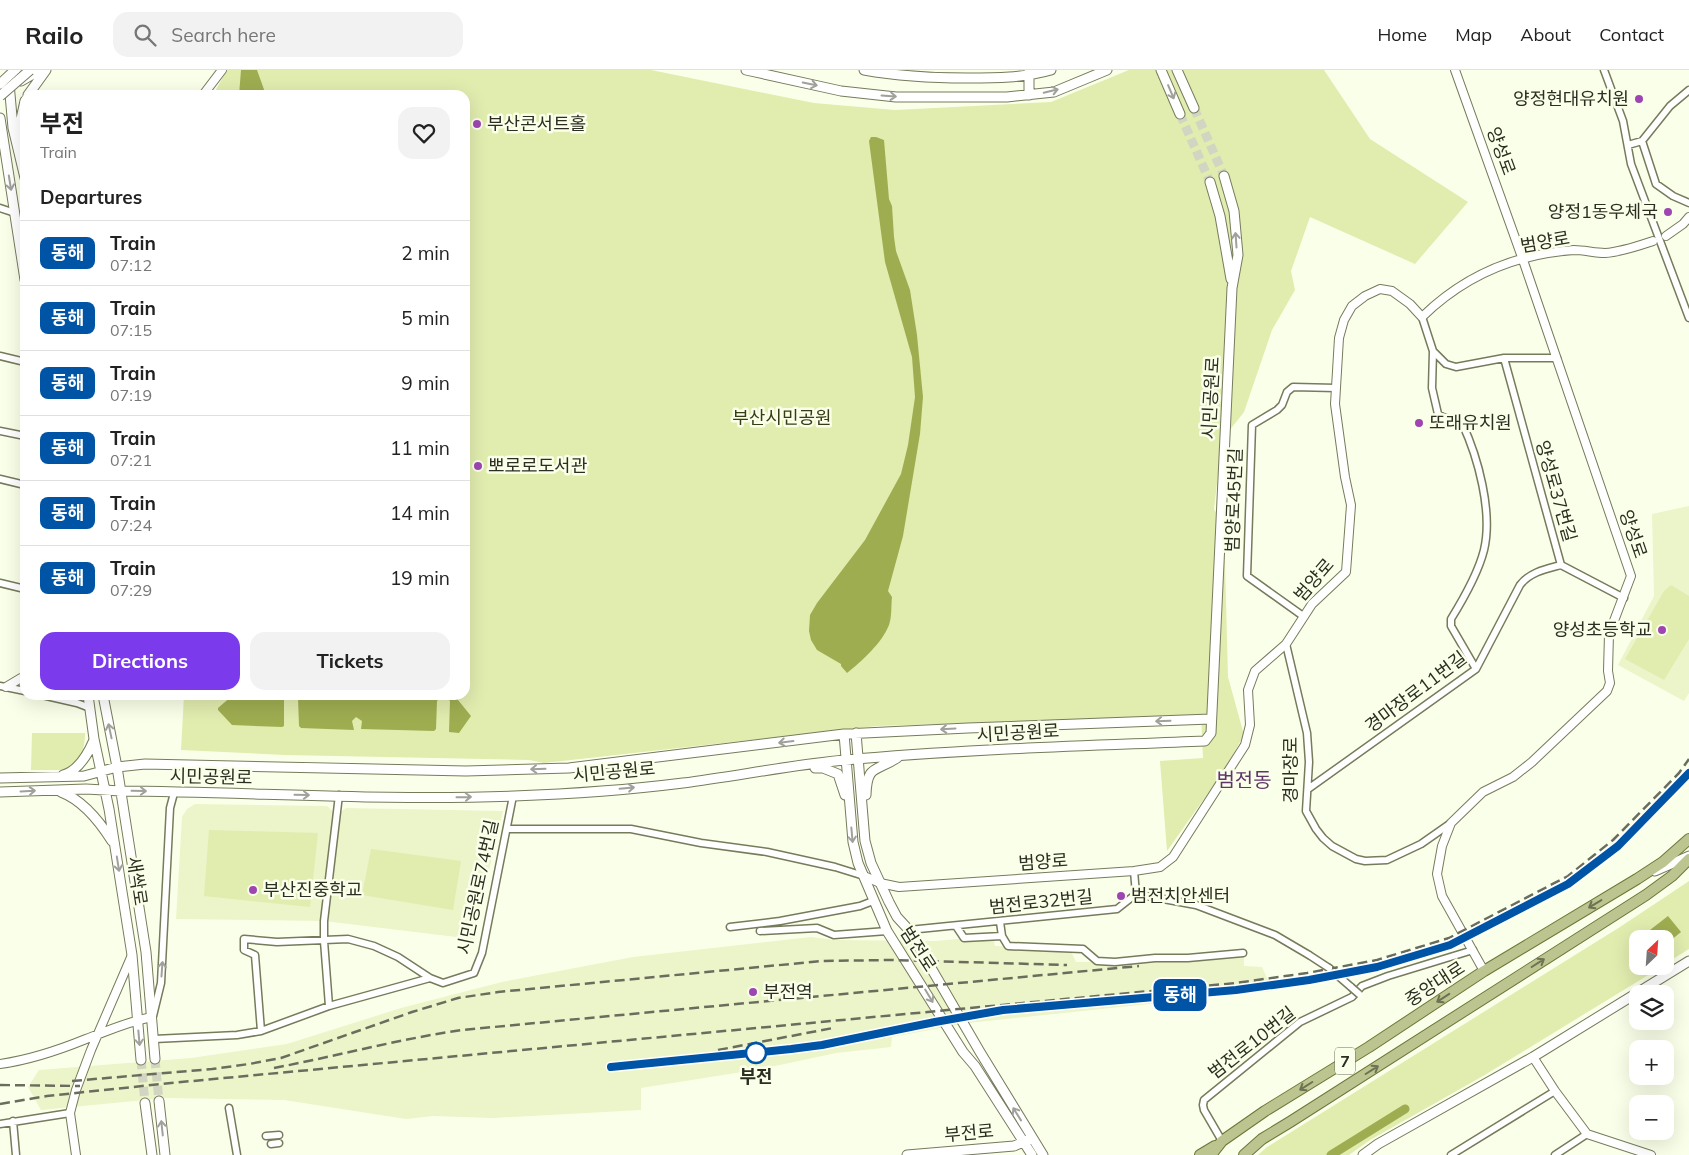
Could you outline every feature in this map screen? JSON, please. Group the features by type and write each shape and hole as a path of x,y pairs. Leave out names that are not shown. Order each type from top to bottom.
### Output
{"main road":[{"path":"0,102 3,87 10,70"},
{"path":"3,87 16,70"},
{"path":"0,96 30,70"},
{"path":"3,87 40,70"},
{"path":"32,90 46,70"},
{"path":"746,70 841,91 896,96 940,97 1007,97 1054,92 1108,70"},
{"path":"864,70 895,76 940,78 1008,78 1051,70"},
{"path":"1161,70 1180,114"},
{"path":"1177,70 1194,108"},
{"path":"1029,73 1029,95"},
{"path":"3,87 20,150"},
{"path":"0,118 20,246"},
{"name":"시민공원로","path":"0,792 86,789 174,793 419,798 513,796 588,792 682,783 802,765 858,759 1205,741 1211,733 1232,288 1238,256 1234,211 1224,176"},
{"name":"시민공원로","path":"1210,182 1220,216 1232,288"},
{"name":"새싹로","path":"89,700 100,772 106,791 132,955 141,1060"},
{"name":"새싹로","path":"103,700 117,767 146,952 155,1059"},
{"name":"시민공원로","path":"0,778 84,776 117,767 145,764 466,771 569,768 856,733 1211,719"},
{"name":"범전로","path":"856,733 865,841 871,863 897,917 909,930 980,1052 1028,1140 1032,1155"},
{"name":"범전로","path":"844,734 852,842 858,863 887,931 963,1052 1028,1140 1043,1155"},
{"path":"53,778 71,773 86,755 94,739"},
{"path":"862,807 866,797 867,781 871,772 880,765 891,762 900,756"},
{"path":"802,765 823,768 838,774 844,792 850,802"},
{"path":"56,790 69,795 89,812 105,830 114,845"},
{"path":"1636,879 1663,862 1689,838"},
{"name":"중앙대로","path":"1211,1155 1222,1141 1265,1111 1369,1047 1484,971 1636,879 1689,858"},
{"name":"중앙대로","path":"1244,1155 1269,1135 1646,895 1672,876 1689,858"},
{"path":"1363,1155 1378,1144 1533,1057 1689,961"},
{"path":"159,1101 165,1155"},
{"path":"145,1103 152,1155"},
{"name":"부전로","path":"907,1155 967,1152 1014,1146 1028,1140"},
{"path":"1200,1155 1222,1141"}],"street":[{"path":"207,90 222,70"},
{"name":"양성로","path":"1455,70 1523,260 1631,576 1609,634 1608,671 1610,683 1607,691 1532,762 1513,777 1483,792 1451,823 1442,846 1437,874 1442,896 1484,971"},
{"path":"1604,70 1623,121 1631,164 1689,318"},
{"path":"1628,145 1642,141 1670,106 1689,90"},
{"path":"1642,141 1656,184 1673,196 1689,203"},
{"path":"0,208 15,212"},
{"path":"1666,236 1683,224 1689,217"},
{"name":"범양로","path":"864,876 880,883 898,887 1134,871 1160,867 1173,857 1245,745 1250,725 1248,690 1255,670 1286,644 1312,604 1346,572 1351,505 1344,477 1335,404 1339,338 1344,320 1352,306 1365,296 1380,289 1392,292 1410,304 1422,317 1475,276 1497,267 1550,252 1605,252 1632,248 1653,241"},
{"path":"1422,317 1433,351 1432,388 1438,414 1462,423 1471,441 1483,490 1487,523 1484,549 1476,572 1451,619 1451,626 1476,669"},
{"path":"1433,351 1446,364 1456,367 1504,358 1557,358"},
{"path":"0,356 20,361"},
{"name":"양성로37번길","path":"1504,358 1561,565 1624,598"},
{"name":"범양로45번길","path":"1303,616 1247,576 1252,425 1277,410 1282,405 1287,392 1293,387 1336,388"},
{"path":"0,431 20,435"},
{"path":"0,479 20,483"},
{"name":"경마장로11번길","path":"1308,789 1476,669 1525,578 1536,572 1561,565"},
{"path":"0,583 20,587"},
{"name":"경마장로","path":"1286,644 1307,733 1309,762 1306,811 1316,829 1332,846 1365,862 1387,860 1400,855 1421,844 1451,823"},
{"path":"3,686 20,678"},
{"path":"3,686 20,690"},
{"path":"64,700 90,708"},
{"name":"새싹로","path":"152,1017 161,983 170,808 174,793"},
{"path":"329,1006 324,921 339,796"},
{"name":"시민공원로74번길","path":"261,1030 255,955 244,950 244,938 278,942 348,939 374,946 398,957 430,978 443,983 474,973 482,953 513,796"},
{"path":"507,828 632,830 700,843 766,852 835,867 864,876"},
{"path":"1134,871 1136,894 1196,905 1274,934 1329,968 1359,994"},
{"name":"범전로32번길","path":"909,930 1117,910 1136,894"},
{"path":"730,927 780,921 860,906 873,901"},
{"path":"1000,922 1002,936 1008,946 1083,949 1098,961 1115,962 1155,958 1188,958 1243,953"},
{"path":"956,926 964,938 1002,936"},
{"path":"760,931 817,928 834,935 887,931"},
{"name":"범전로10번길","path":"1222,1141 1204,1110 1204,1100 1300,1022 1352,997 1362,986 1473,950"},
{"path":"76,1155 70,1113 76,1090 97,1035 132,955"},
{"path":"154,1039 237,1035 261,1030 329,1006 430,978"},
{"path":"0,1064 19,1062 97,1035 127,1022 152,1017"},
{"path":"1533,1057 1555,1091 1587,1134 1651,1155"},
{"path":"1455,1154 1555,1091"},
{"path":"229,1108 237,1152"},
{"path":"0,1124 70,1113"},
{"path":"13,1121 16,1155"},
{"path":"1555,1155 1587,1134"},
{"path":"266,1136 278,1135"},
{"path":"271,1144 279,1143"}],"shaded area":[{"path":"241,70 257,70 264,90 239,90"},
{"path":"871,137 884,140 896,251 910,290 917,335 923,397 920,434 903,536 888,591 892,597 890,622 877,645 847,673 841,664 817,650 811,640 809,631 810,615 865,540 901,474 908,445 915,397 912,357 885,262 869,141"},
{"name":"양성초등학교","path":"1689,506 1689,693 1684,701 1618,665 1654,596 1652,514"},
{"path":"227,700 284,700 284,726 232,725 218,708"},
{"path":"298,700 438,700 436,729 434,731 361,729 362,721 356,717 352,721 354,730 301,728 299,726"},
{"path":"458,700 471,716 459,733 449,732 450,701"},
{"path":"195,804 327,806 337,815 346,808 503,811 473,939 324,921 176,919 182,817 187,809"},
{"path":"1668,916 1681,932 1674,938 1674,930 1650,930"},
{"path":"993,936 995,946 1070,949 1076,962 1143,962 1244,956 1244,966 1262,967 1273,991 968,1023 892,1037 891,1047 836,1053 761,1069 641,1088 641,1110 493,1118 433,1116 406,1119 284,1100 166,1098 41,1110 28,1087 39,1070 191,1058 287,1044 401,1008 502,982 633,957 811,937 835,940 935,941"}],"green space":[{"name":"부산시민공원","path":"227,70 651,70 814,103 895,110 1051,102 1129,70 1324,70 1370,139 1468,202 1415,264 1310,217 1291,271 1295,290 1272,330 1244,412 1222,440 1214,509 1224,526 1228,677 1244,735 1223,772 1167,851 1160,761 1203,758 1201,714 1194,716 877,726 544,763 529,760 285,755 181,750 184,700 470,700 470,90 216,90"},
{"path":"1671,585 1689,596 1689,639 1664,680 1625,659 1664,591"},
{"path":"32,733 85,733 83,749 79,759 68,770 31,770"},
{"path":"209,830 318,833 310,907 204,896"},
{"path":"371,849 461,861 453,910 362,895"},
{"path":"1689,881 1689,949 1674,958 1674,930 1629,930 1629,975 1648,975 1483,1076 1370,1140 1349,1155 1258,1155 1267,1147 1620,927"}],"waterway":[{"path":"1331,1155 1405,1109"}],"tunnel":[{"path":"1194,108 1224,176"},
{"path":"1180,114 1210,182"},
{"path":"155,1059 159,1101"},
{"path":"141,1060 145,1103"}],"railway":[{"path":"0,1104 47,1096 171,1083 1236,983 1307,973 1377,960 1449,938 1568,876 1613,840 1679,773 1689,759"},
{"path":"1592,866 1618,847 1689,773"},
{"path":"72,1081 212,1069 281,1058 412,1012 458,998 498,992 822,961 892,960 1067,965"},
{"path":"274,1068 462,1030 1139,966"},
{"path":"611,1067 822,1045 987,1013"},
{"path":"718,1050 833,1028"},
{"path":"0,1085 80,1086"}],"train":[{"name":"동해","path":"611,1067 822,1045 935,1022 1017,1008 1236,990 1309,980 1377,967 1450,945 1568,884 1618,846 1689,773"}],"place":[{"name":"양정현대유치원","path":"1639,99"},
{"name":"부산콘서트홀","path":"477,124"},
{"name":"양정1동우체국","path":"1668,212"},
{"name":"또래유치원","path":"1419,423"},
{"name":"뽀로로도서관","path":"478,466"},
{"name":"양성초등학교","path":"1662,630"},
{"name":"부산진중학교","path":"253,890"},
{"name":"범전치안센터","path":"1121,896"},
{"name":"부전역","path":"753,992"},
{"name":"부전","path":"756,1053"}],"district":[{"name":"범전동","path":"1244,780"}]}
